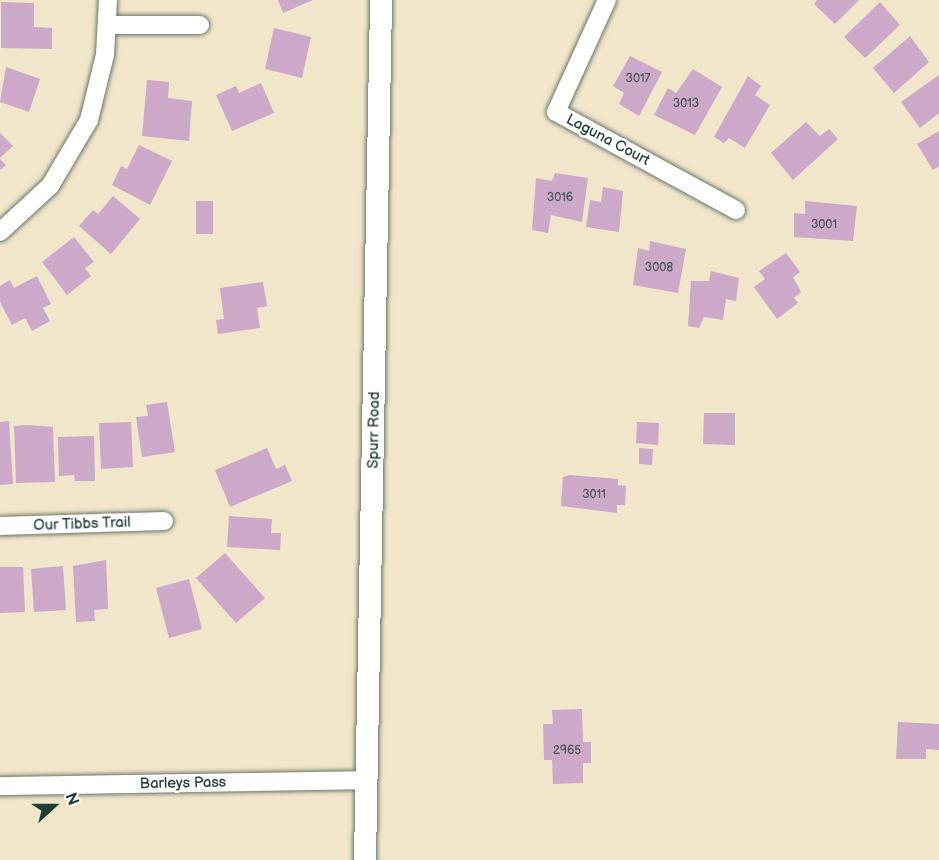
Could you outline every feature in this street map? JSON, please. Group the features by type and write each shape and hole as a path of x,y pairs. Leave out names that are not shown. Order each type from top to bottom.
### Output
{"street":[{"path":"0,232 50,186 89,120 108,25 108,0"},
{"name":"Spurr Road","path":"365,860 381,0"},
{"name":"Laguna Court","path":"607,0 556,112 736,210"},
{"path":"108,25 200,25"},
{"name":"Our Tibbs Trail","path":"0,526 164,521"},
{"name":"Barleys Pass","path":"0,786 366,780"}],"building":[{"path":"278,0 313,0 283,13"},
{"path":"817,0 859,0 835,24 814,4"},
{"path":"1,2 34,3 34,27 52,28 52,49 1,48"},
{"path":"880,2 900,25 865,58 844,37"},
{"path":"274,28 311,37 302,78 265,69"},
{"path":"910,36 929,62 894,93 873,68"},
{"path":"630,56 662,72 639,116 619,104 624,93 613,86"},
{"path":"6,67 40,79 29,112 0,102"},
{"path":"693,69 722,87 695,135 654,115 668,88 676,93"},
{"path":"939,75 939,113 920,128 901,102"},
{"path":"748,76 761,86 755,95 770,105 745,148 729,138 724,143 714,137"},
{"path":"147,80 169,82 168,98 192,101 189,141 142,136"},
{"path":"261,83 274,113 232,131 216,95 236,86 239,93"},
{"path":"806,122 820,136 829,129 838,139 793,180 771,153"},
{"path":"939,131 939,166 933,170 917,144"},
{"path":"0,133 13,146 0,158"},
{"path":"139,145 172,161 150,205 112,185 121,166 127,169"},
{"path":"0,159 6,165 0,170"},
{"path":"555,173 588,178 582,222 551,215 548,233 532,230 536,178 552,181"},
{"path":"603,187 623,191 619,232 586,227 590,200 601,202"},
{"path":"113,196 140,219 111,254 79,226 93,210 98,214"},
{"path":"196,201 213,201 213,234 196,234"},
{"path":"805,201 857,206 853,241 794,237 794,213 805,214"},
{"path":"74,237 94,262 85,268 91,276 67,295 42,262"},
{"path":"650,241 686,249 678,293 633,285 638,248 649,251"},
{"path":"786,253 800,272 793,277 801,292 794,298 798,303 777,319 754,287 765,279 759,271"},
{"path":"711,271 739,278 736,301 726,299 723,320 704,317 699,328 688,326 691,281 709,281"},
{"path":"37,276 51,304 43,308 50,321 32,331 25,318 12,325 0,302 0,286 10,280 14,288"},
{"path":"263,282 267,306 257,308 260,328 218,334 216,320 224,319 220,288"},
{"path":"167,402 175,452 142,457 136,417 148,416 146,405"},
{"path":"704,413 735,413 735,445 703,444"},
{"path":"9,421 13,484 0,485 0,422"},
{"path":"131,422 133,467 101,469 99,423"},
{"path":"637,422 659,423 658,445 636,443"},
{"path":"14,426 53,427 55,482 16,483"},
{"path":"94,436 95,481 75,481 74,475 59,476 58,437"},
{"path":"267,448 276,469 285,465 292,481 230,507 215,470"},
{"path":"639,448 653,449 652,465 639,464"},
{"path":"570,475 618,479 618,485 626,486 625,505 617,505 617,513 561,506 563,477"},
{"path":"229,516 272,519 271,533 281,533 280,550 227,547"},
{"path":"225,553 265,598 236,623 196,578"},
{"path":"106,560 108,609 94,610 95,621 76,622 73,566"},
{"path":"63,566 66,610 34,612 31,569"},
{"path":"0,567 23,567 25,612 0,613"},
{"path":"189,579 202,629 169,638 156,588"},
{"path":"582,709 583,742 591,742 591,763 583,763 583,783 553,784 552,760 544,760 543,724 553,724 552,710"},
{"path":"898,722 939,724 939,750 926,749 926,759 896,759"}]}
